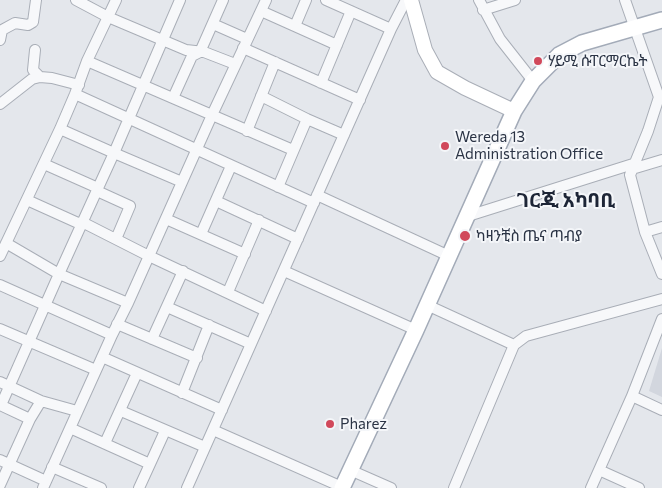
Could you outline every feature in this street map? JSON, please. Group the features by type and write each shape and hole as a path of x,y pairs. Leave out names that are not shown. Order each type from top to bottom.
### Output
{"main road":[{"path":"342,488 450,256 514,111 533,81 558,55 582,42 662,20"}],"street":[{"path":"1,33 15,23 28,24 33,22 36,0"},
{"path":"76,0 108,17 186,50 204,52 235,64"},
{"path":"0,256 60,129 88,60 116,0"},
{"path":"30,419 0,405 4,384 46,306 180,0"},
{"path":"173,98 192,56 200,52 223,0"},
{"path":"5,462 44,485 235,64 266,0"},
{"path":"295,26 306,0"},
{"path":"326,0 392,29"},
{"path":"187,488 406,0"},
{"path":"411,0 425,50 437,72 465,88 514,111"},
{"path":"479,0 500,39 533,81"},
{"path":"483,10 515,0"},
{"path":"625,0 661,96 630,175 645,232 662,274"},
{"path":"261,11 337,45"},
{"path":"321,83 351,11"},
{"path":"213,24 276,62 360,100"},
{"path":"34,50 33,70 40,77 77,90 128,119 278,187 316,199 450,256"},
{"path":"88,60 293,150"},
{"path":"247,131 276,62"},
{"path":"0,104 32,79 40,77"},
{"path":"261,96 344,135"},
{"path":"278,187 307,119"},
{"path":"60,129 182,182"},
{"path":"468,216 633,166 662,160"},
{"path":"44,164 130,206 116,239"},
{"path":"201,234 231,166"},
{"path":"27,200 78,223 82,222 266,311"},
{"path":"216,201 298,238"},
{"path":"166,219 245,254"},
{"path":"228,292 259,220"},
{"path":"645,232 662,227"},
{"path":"6,243 60,274 128,303"},
{"path":"152,340 183,271"},
{"path":"284,271 416,330"},
{"path":"0,285 112,335"},
{"path":"454,488 514,345 526,336 662,299"},
{"path":"427,305 514,345"},
{"path":"167,306 251,344"},
{"path":"591,488 632,396 662,319"},
{"path":"118,324 197,358"},
{"path":"182,393 209,325"},
{"path":"0,330 96,370"},
{"path":"102,357 222,410"},
{"path":"105,444 137,373"},
{"path":"4,384 41,400 77,411"},
{"path":"632,396 662,410"},
{"path":"0,485 5,462 41,400"},
{"path":"121,411 205,447"},
{"path":"70,428 150,464"},
{"path":"213,430 342,488"},
{"path":"140,488 165,431"},
{"path":"52,467 86,485 102,488"},
{"path":"350,470 391,488"},
{"path":"599,470 638,488"}],"shaded area":[{"path":"662,348 662,397 649,391"}],"place":[{"name":"ሃይሚ ሱፐርማርኬት","path":"538,61"},
{"name":"Wereda 13 Administration Office","path":"445,146"},
{"name":"ካዛንቺስ ጤና ጣብያ","path":"465,236"},
{"name":"Pharez","path":"330,424"}],"district":[{"name":"ገርጂ አካባቢ","path":"566,200"}]}
